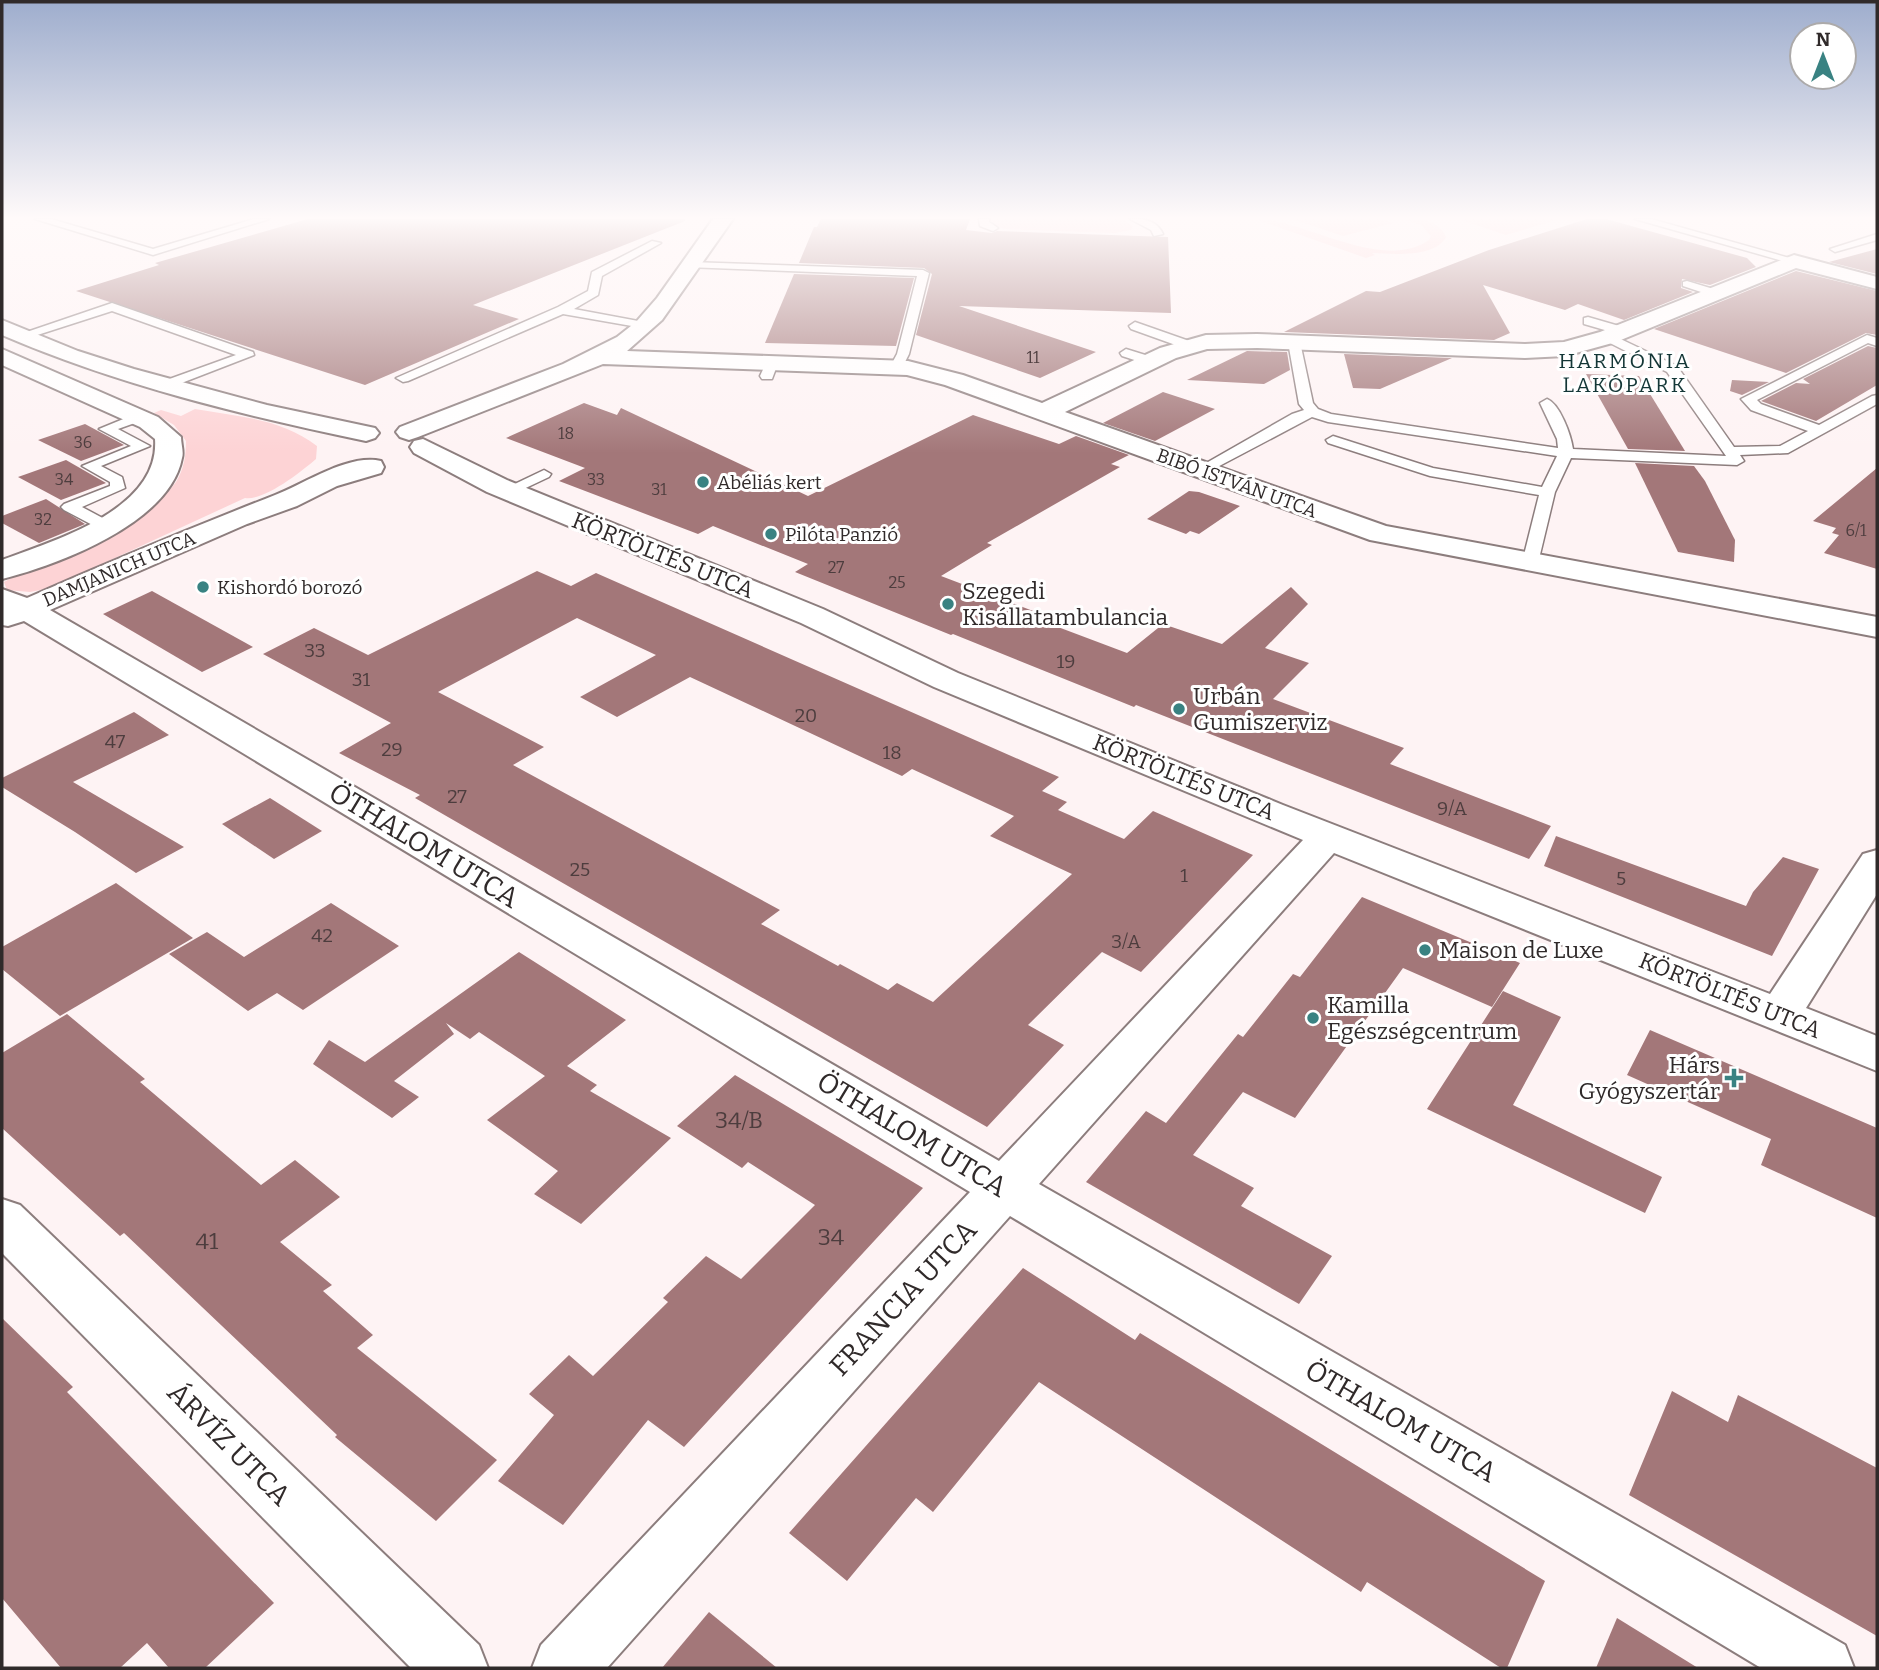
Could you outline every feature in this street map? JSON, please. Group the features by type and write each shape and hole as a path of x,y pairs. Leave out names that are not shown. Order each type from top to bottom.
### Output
{"street":[{"name":"DAMJANICH UTCA","path":"10,609 287,500 327,481 402,457 516,393 600,357 627,341 645,326 666,297"},
{"path":"1044,412 1188,345 1345,338 1525,351 1565,349 1615,334 1706,297"},
{"path":"11,331 70,356 264,412 366,433 389,430 402,457 345,465 336,460 334,452 315,434 264,412"},
{"path":"2,356 138,417 168,437 156,445 169,458 159,482 128,514 2,570"},
{"name":"BIBÓ ISTVÁN UTCA","path":"600,357 770,370 896,368 954,380 1380,534 1877,628"},
{"name":"DAMJANICH UTCA","path":"237,519 334,452 341,442 366,433"},
{"name":"KÖRTÖLTÉS UTCA","path":"402,457 429,470 502,489 812,616 946,680 1877,1054"},
{"name":"ÖTHALOM UTCA","path":"10,609 1822,1668"},
{"name":"FRANCIA UTCA","path":"564,1668 1329,835"},
{"path":"1780,1014 1877,863"},
{"name":"ÁRVÍZ UTCA","path":"2,1220 456,1668"}],"lane":[{"path":"403,378 587,297"},
{"path":"896,368 903,354 917,297"},
{"path":"11,331 112,307 248,355 166,385"},
{"path":"562,310 645,326"},
{"path":"1588,321 1615,334 1672,369 1733,456"},
{"path":"1135,326 1150,328 1188,345"},
{"path":"1821,429 1756,407 1748,399 1867,339 1877,342"},
{"path":"1294,342 1306,404 1312,412 1328,418 1566,453 1733,456 1783,450 1821,429 1829,428 1877,400"},
{"path":"1126,353 1150,361"},
{"path":"1530,563 1547,492 1566,453 1564,439 1547,403"},
{"path":"1201,470 1297,417 1312,412"},
{"path":"1333,440 1430,472 1547,492"},
{"path":"117,488 117,480 89,466 156,445"},
{"path":"502,489 544,474"},
{"path":"106,526 69,508 117,488 153,488"}],"shaded area":[{"path":"195,409 259,420 289,430 317,446 316,459 292,478 262,495 245,498 50,588 30,592 7,590 4,582 122,523 164,495 181,472 186,441 174,425 154,413 161,410 181,416"}],"building":[{"path":"94,297 493,297 473,305 519,319 365,385"},
{"path":"784,297 909,297 896,346 765,343"},
{"path":"926,297 1170,297 1171,313 959,306 1096,352 1040,378 916,335"},
{"path":"1354,297 1490,297 1510,333 1494,340 1284,332"},
{"path":"1522,297 1681,297 1624,320 1578,304 1565,310"},
{"path":"1733,297 1877,297 1877,335 1866,333 1786,373 1654,329"},
{"path":"1868,346 1877,348 1877,385 1816,421 1761,401 1796,383 1810,384 1803,379"},
{"path":"1247,351 1287,352 1290,370 1264,384 1187,380"},
{"path":"1344,354 1452,358 1380,389 1353,388"},
{"path":"1586,374 1639,376 1685,451 1628,449"},
{"path":"1732,380 1769,382 1742,395 1730,391"},
{"path":"1163,392 1215,409 1155,441 1103,423"},
{"path":"584,403 617,415 621,408 808,496 973,415 1059,444 1076,436 1129,455 1111,464 1120,467 987,543 992,545 941,576 1049,617 1042,621 1127,653 1163,624 1222,644 1291,587 1308,604 1265,648 1309,663 1273,699 1404,748 1390,764 1551,826 1529,859 1136,705 1134,707 795,572 808,564 713,526 698,534 559,481 585,468 506,438"},
{"path":"85,424 124,445 81,461 38,440"},
{"path":"66,460 106,483 61,500 18,477"},
{"path":"1635,463 1694,466 1705,481 1735,540 1734,562 1678,552"},
{"path":"1877,468 1877,569 1824,553 1839,535 1832,533 1836,528 1813,521"},
{"path":"1189,491 1240,506 1199,534 1190,531 1186,534 1147,519"},
{"path":"46,499 85,524 39,543 2,523 2,516"},
{"path":"537,571 571,586 596,573 1059,777 1042,791 1067,802 1058,810 1124,839 1153,811 1253,855 1141,972 1102,952 1028,1025 1064,1045 987,1127 415,798 420,795 339,753 391,723 263,654 314,628 368,655","holes":["577,618 656,655 580,697 617,717 690,677 902,776 912,769 1014,816 990,836 1072,874 933,1002 897,983 888,990 761,924 780,910 513,765 544,747 438,692"]},
{"path":"152,591 253,647 202,672 103,614"},
{"path":"134,712 169,735 73,782 184,847 136,873 2,787 2,778"},
{"path":"270,798 322,831 274,859 222,824"},
{"path":"1556,836 1746,906 1753,892 1783,857 1819,869 1772,956 1544,866"},
{"path":"116,883 193,938 60,1016 2,969 2,947"},
{"path":"1362,897 1520,963 1492,1007 1403,968 1295,1118 1243,1092 1193,1155 1254,1188 1241,1206 1332,1256 1299,1304 1086,1182 1146,1111 1166,1123 1238,1034 1243,1037 1293,974 1300,977"},
{"path":"331,903 399,946 303,1010 277,993 248,1011 169,954 207,932 244,957"},
{"path":"519,952 626,1020 567,1066 597,1085 590,1091 671,1138 581,1224 534,1194 558,1171 487,1120 545,1076 479,1032 470,1039 446,1023 454,1034 394,1081 419,1097 392,1118 313,1064 329,1040 365,1062"},
{"path":"1503,991 1561,1017 1513,1105 1662,1177 1645,1213 1427,1109"},
{"path":"67,1014 145,1079 140,1082 261,1185 295,1160 340,1197 280,1242 332,1285 323,1291 373,1335 357,1348 497,1460 436,1521 335,1437 337,1435 124,1233 120,1236 2,1128 2,1053"},
{"path":"1650,1030 1877,1128 1877,1218 1761,1165 1771,1139 1627,1075"},
{"path":"735,1075 923,1188 684,1447 648,1420 563,1525 498,1481 554,1415 529,1394 569,1355 593,1376 668,1302 663,1298 706,1256 741,1279 815,1205 748,1162 742,1168 677,1126"},
{"path":"1023,1268 1135,1340 1140,1333 1545,1581 1507,1668 1501,1668 1367,1582 1361,1592 1039,1382 933,1512 916,1498 847,1581 789,1533"},
{"path":"2,1318 73,1387 67,1392 274,1603 205,1668 169,1668 147,1643 120,1668 61,1668 2,1598"},
{"path":"1672,1391 1728,1422 1738,1395 1877,1468 1877,1636 1629,1495"},
{"path":"709,1612 777,1668 662,1668"},
{"path":"1617,1618 1698,1668 1596,1668"}],"place":[{"name":"Abéliás kert","path":"703,482"},
{"name":"Pilóta Panzió","path":"771,534"},
{"name":"Kishordó borozó","path":"203,587"},
{"name":"Szegedi Kisállatambulancia","path":"948,604"},
{"name":"Urbán Gumiszerviz","path":"1179,709"},
{"name":"Maison de Luxe","path":"1425,950"},
{"name":"Kamilla Egészségcentrum","path":"1313,1018"},
{"name":"Hárs Gyógyszertár","path":"1734,1078"}],"district":[{"name":"HARMÓNIA LAKÓPARK","path":"1625,373"}]}
